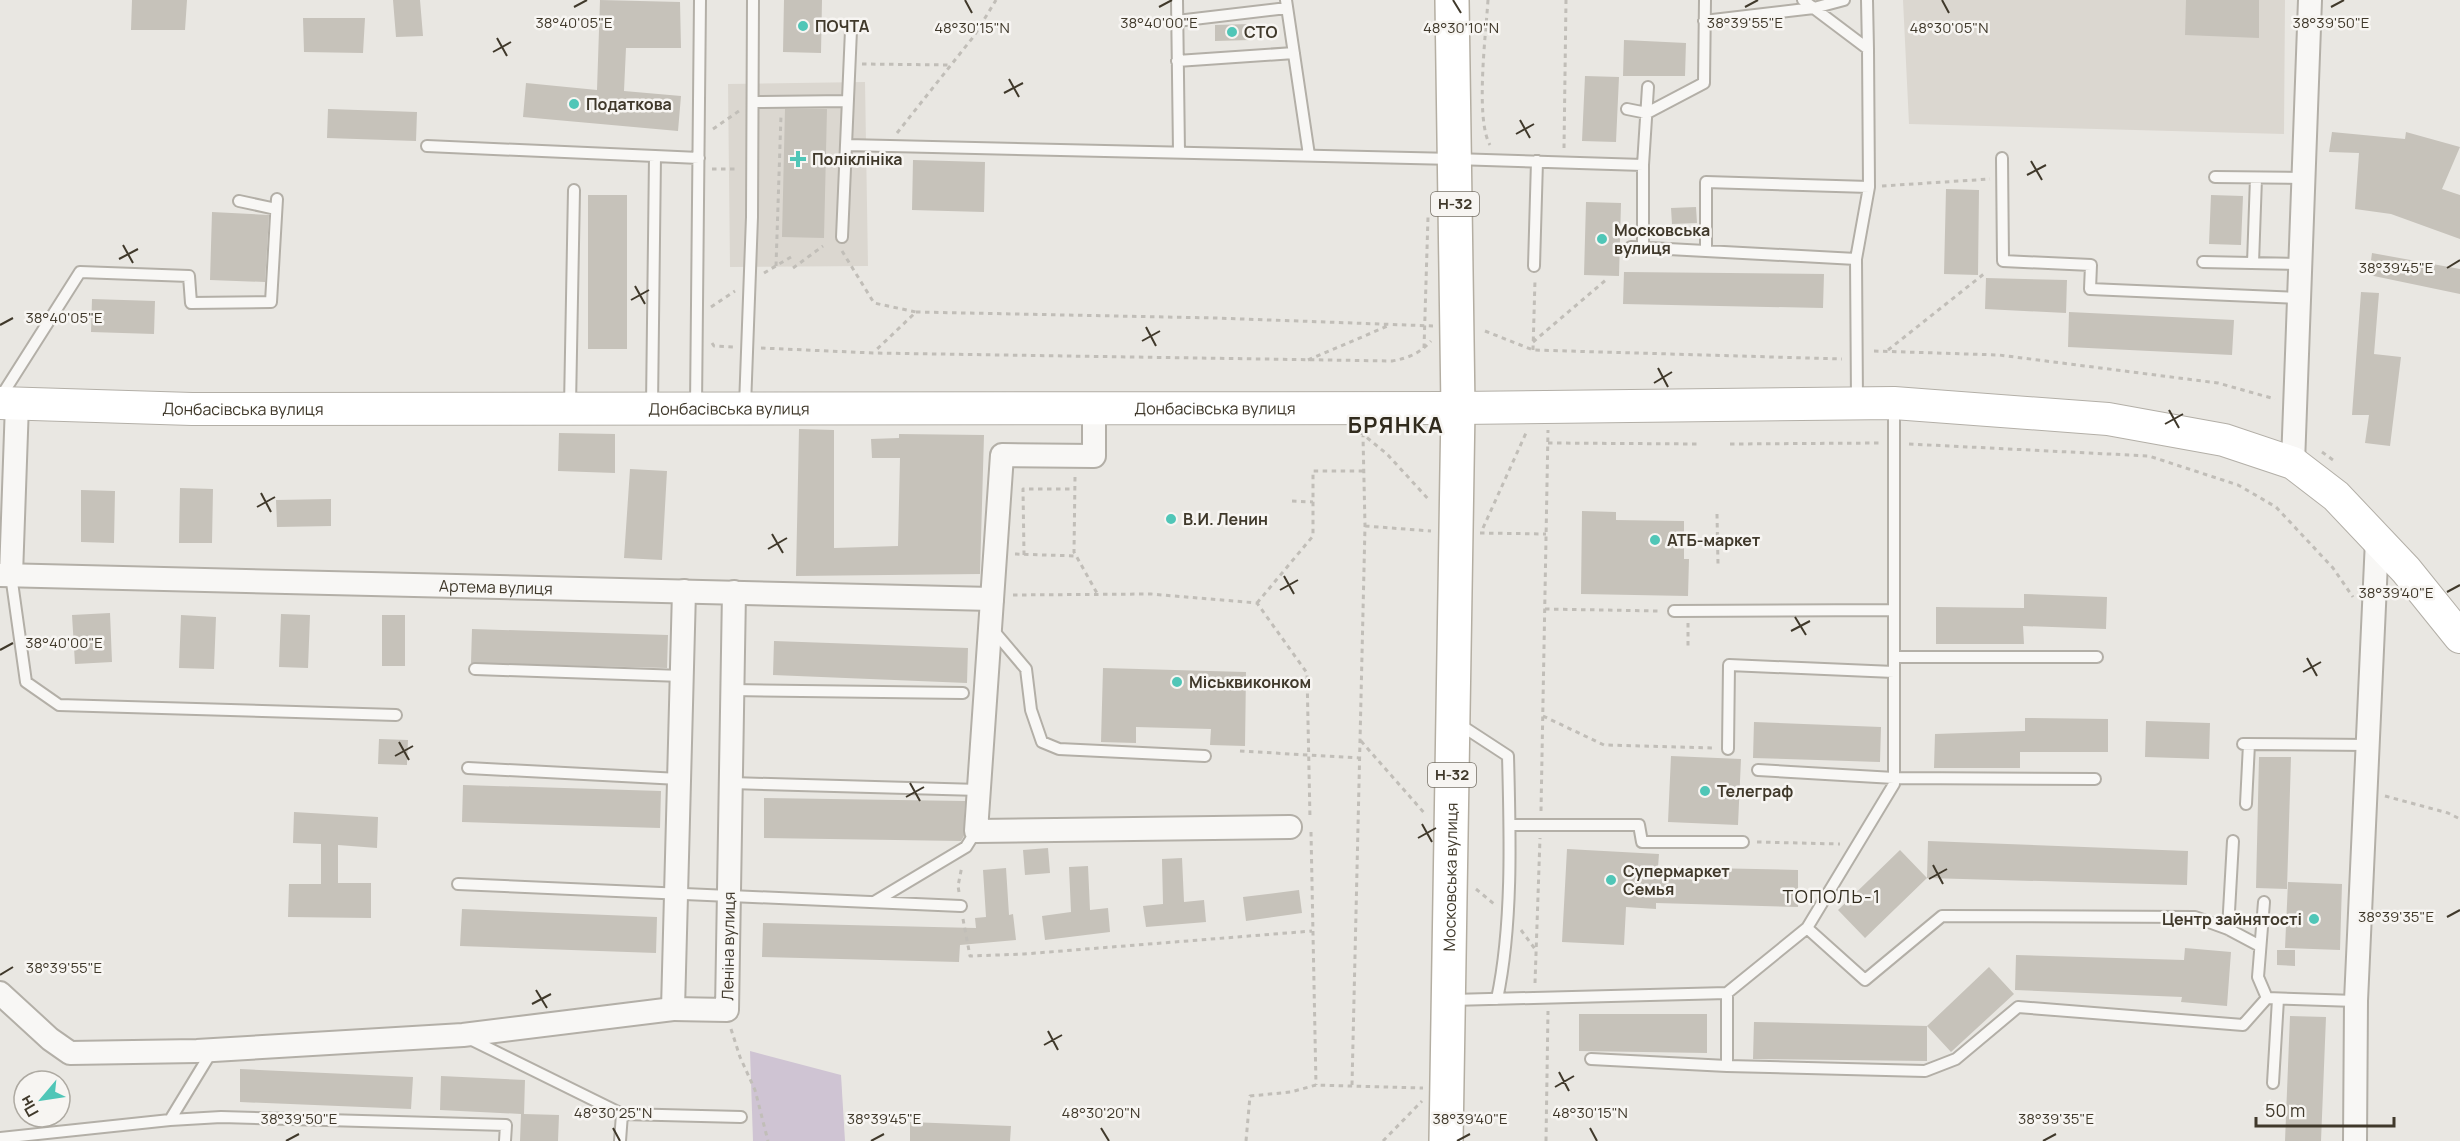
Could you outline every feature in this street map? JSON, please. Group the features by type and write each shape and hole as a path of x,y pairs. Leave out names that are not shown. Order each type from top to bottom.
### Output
{"main road":[{"name":"Московська вулиця","path":"1446,1141 1458,408 1452,0"}],"street":[{"path":"2293,463 2310,0"},
{"path":"6,402 6,575"},
{"name":"Донбасівська вулиця","path":"6,402 192,410 1458,408 1894,403 2108,419 2224,440 2293,463 2336,496 2406,570 2460,638"},
{"path":"1094,409 1094,456 1002,455 999,597 990,628 979,790 971,839 1290,827"},
{"path":"2355,1141 2356,1000 2377,540"},
{"name":"Артема вулиця","path":"6,575 999,597"},
{"path":"673,1009 684,591"},
{"name":"Леніна вулиця","path":"0,993 50,1039 70,1053 213,1050 463,1035 673,1009 727,1010 734,592"}],"lane":[{"path":"696,409 700,0"},
{"path":"745,409 753,218 748,105 753,0"},
{"path":"1177,0 1179,152"},
{"path":"1627,109 1647,113 1704,83 1705,0"},
{"path":"1803,0 1868,49"},
{"path":"1704,21 1814,8 1844,0"},
{"path":"1857,403 1856,259 1869,187 1867,0"},
{"path":"1177,21 1286,4 1309,155"},
{"path":"840,241 847,146 851,30"},
{"path":"1178,61 1294,53"},
{"path":"1643,248 1643,165 1648,87"},
{"path":"748,105 848,101"},
{"path":"427,146 699,158"},
{"path":"847,146 1309,155 1643,165"},
{"path":"652,409 655,156"},
{"path":"2002,158 2003,261 2091,265 2090,289 2299,298"},
{"path":"1534,266 1537,161"},
{"path":"2215,177 2304,178"},
{"path":"2253,263 2256,178"},
{"path":"1706,251 1706,182 1869,187"},
{"path":"570,409 574,190"},
{"path":"6,402 80,272 189,276 191,303 271,302 277,204 239,201"},
{"path":"1631,247 1856,259"},
{"path":"2203,262 2300,264"},
{"path":"1449,1000 1727,993 1807,928 1894,783 1894,403"},
{"path":"6,575 26,682 59,705 396,715"},
{"path":"1674,611 1894,610"},
{"path":"990,628 1026,669 1031,710 1042,742 1059,749 1205,756"},
{"path":"1894,657 2097,657"},
{"path":"1728,749 1729,665 1894,672"},
{"path":"475,669 682,676"},
{"path":"732,690 963,693"},
{"path":"1453,721 1508,756 1510,825 1504,966 1497,999"},
{"path":"2246,804 2246,744 2368,745"},
{"path":"468,768 679,779"},
{"path":"1758,770 1894,778 2095,779"},
{"path":"730,783 979,790"},
{"path":"1510,825 1639,825 1642,842 1743,842"},
{"path":"874,902 971,839"},
{"path":"2228,929 2233,841"},
{"path":"458,884 961,906"},
{"path":"2264,902 2258,976 2273,998 2273,1083"},
{"path":"1807,928 1865,980 1942,916 2195,917 2228,929 2260,946"},
{"path":"1727,993 1727,1066"},
{"path":"1591,1059 1727,1066 1925,1071 1956,1059 2018,1007 2243,1025 2273,998 2356,1000"},
{"path":"463,1035 622,1114 741,1118"},
{"path":"170,1120 213,1050"},
{"path":"620,1141 622,1114"},
{"path":"0,1138 170,1120 221,1117 506,1125 505,1141"}],"path":[{"path":"886,146 974,36 996,0"},
{"path":"1488,0 1484,131 1489,144 1495,148"},
{"path":"1564,162 1566,0"},
{"path":"849,63 950,65"},
{"path":"709,132 748,105"},
{"path":"776,266 781,115"},
{"path":"711,169 742,170"},
{"path":"1869,187 1994,179"},
{"path":"1424,348 1428,211"},
{"path":"840,241 874,303 916,312 1440,326"},
{"path":"793,268 823,246"},
{"path":"1886,352 1985,273"},
{"path":"1533,342 1607,279"},
{"path":"873,353 916,312"},
{"path":"1306,361 1392,324"},
{"path":"1485,331 1533,350 1847,359"},
{"path":"759,348 873,353 1392,361 1408,358 1432,340"},
{"path":"714,346 736,347"},
{"path":"1874,351 2010,357 2218,383 2280,400"},
{"path":"1529,427 1478,533 1546,534"},
{"path":"1535,983 1541,825 1548,443 1548,428 1539,428"},
{"path":"1359,430 1387,454 1437,509"},
{"path":"1352,1085 1365,526 1364,436"},
{"path":"1548,443 1701,444"},
{"path":"1730,444 1894,443 2149,456 2238,484 2276,507 2333,568 2354,600"},
{"path":"1257,603 1313,536 1313,471 1364,471"},
{"path":"1075,473 1074,552 1098,595"},
{"path":"1024,555 1023,489 1075,489"},
{"path":"1292,501 1313,502"},
{"path":"1717,514 1718,564"},
{"path":"1365,526 1436,531"},
{"path":"1005,554 1076,556"},
{"path":"999,597 1151,594 1257,603 1307,673 1316,1085"},
{"path":"1545,609 1674,611"},
{"path":"1688,623 1688,646"},
{"path":"1543,717 1604,745 1728,749"},
{"path":"1360,740 1429,819"},
{"path":"1239,751 1359,758"},
{"path":"2377,794 2448,813 2460,819"},
{"path":"971,839 957,886 970,956 1056,952 1313,931"},
{"path":"1743,842 1858,844"},
{"path":"1470,884 1506,913"},
{"path":"1520,928 1536,950"},
{"path":"1546,1141 1548,1006"},
{"path":"727,1010 740,1057 755,1090 768,1141"},
{"path":"1246,1141 1250,1096 1291,1092 1316,1085 1434,1089"},
{"path":"1383,1141 1426,1096"}],"shaded area":[{"path":"1903,0 2285,0 2284,134 1909,124"},
{"name":"Поліклініка","path":"865,82 868,266 730,267 728,84"},
{"path":"750,1051 841,1075 845,1141 753,1141"}],"building":[{"path":"132,0 187,0 185,30 131,30"},
{"path":"393,0 420,0 423,36 396,37"},
{"path":"600,0 680,2 681,48 626,48 624,91 681,96 678,131 523,117 526,83 597,90"},
{"name":"ПОЧТА","path":"784,0 822,0 821,53 783,52"},
{"path":"2186,0 2259,0 2259,38 2185,35"},
{"path":"303,18 365,18 363,53 304,52"},
{"name":"СТО","path":"1249,24 1250,40 1215,41 1215,25"},
{"path":"1624,40 1686,43 1685,76 1623,76"},
{"path":"1585,76 1619,77 1616,142 1582,141"},
{"path":"328,109 417,112 416,141 327,138"},
{"path":"785,109 827,109 824,238 782,237"},
{"path":"2332,132 2405,139 2406,132 2460,147 2442,189 2460,195 2460,239 2391,214 2355,209 2359,153 2329,152"},
{"path":"913,160 985,162 984,212 912,210"},
{"path":"1946,189 1979,190 1978,275 1944,274"},
{"path":"588,195 627,195 627,349 588,349"},
{"path":"2211,195 2243,196 2241,245 2209,244"},
{"name":"Московська вулиця","path":"1586,202 1621,203 1619,276 1584,275"},
{"path":"1696,207 1697,223 1672,224 1671,208"},
{"path":"212,212 269,215 265,282 210,280"},
{"path":"2372,253 2460,269 2460,294 2369,275"},
{"path":"1624,272 1824,274 1823,308 1623,304"},
{"path":"1986,278 2067,280 2066,313 1985,309"},
{"path":"2361,292 2379,293 2374,354 2401,357 2390,446 2365,443 2369,415 2352,415"},
{"path":"92,299 155,301 154,334 91,332"},
{"path":"2069,312 2234,320 2232,355 2068,347"},
{"path":"799,429 834,430 834,548 898,546 900,458 872,458 871,439 899,438 899,434 984,435 980,574 796,576"},
{"path":"559,433 615,434 615,473 558,471"},
{"path":"630,469 667,471 662,560 624,558"},
{"path":"180,488 213,489 212,543 179,543"},
{"path":"81,490 115,491 114,543 81,542"},
{"path":"331,499 331,526 277,527 276,500"},
{"path":"1582,511 1616,512 1616,520 1684,521 1684,559 1689,559 1688,596 1581,594"},
{"path":"2024,594 2107,597 2106,629 2023,626 2024,644 1936,644 1936,607 2024,608"},
{"path":"110,613 112,662 75,664 72,615"},
{"path":"281,614 310,615 308,668 279,667"},
{"path":"181,615 216,617 214,669 179,668"},
{"path":"382,615 405,615 405,666 382,666"},
{"path":"472,629 668,635 667,668 471,663"},
{"path":"774,641 968,648 967,683 773,675"},
{"path":"1103,668 1246,672 1245,746 1210,745 1211,729 1136,727 1136,743 1101,742"},
{"path":"2025,718 2108,719 2108,752 2020,752 2020,768 1934,768 1935,734 2025,731"},
{"path":"2146,721 2210,723 2209,759 2145,757"},
{"path":"1754,722 1881,727 1880,762 1753,758"},
{"path":"379,739 408,740 407,765 378,764"},
{"name":"Телеграф","path":"1671,756 1741,759 1738,825 1668,822"},
{"path":"2259,757 2291,757 2287,889 2256,888"},
{"path":"463,785 661,791 660,828 462,822"},
{"path":"764,798 965,801 964,836 961,841 764,838"},
{"path":"294,812 378,817 377,848 338,845 338,883 371,883 371,918 288,917 289,884 321,884 321,844 293,843"},
{"path":"1928,841 2188,851 2187,885 1927,878"},
{"path":"1048,848 1050,873 1025,875 1023,850"},
{"path":"1567,849 1659,854 1658,867 1798,870 1798,907 1656,903 1656,909 1626,907 1624,945 1562,942"},
{"path":"1900,850 1927,878 1865,938 1838,910"},
{"path":"1182,858 1184,902 1204,900 1206,922 1146,927 1143,906 1163,904 1162,859"},
{"path":"1088,866 1090,910 1108,908 1110,932 1045,940 1042,916 1071,912 1069,867"},
{"path":"1006,868 1009,915 1013,914 1016,940 960,945 959,962 762,957 763,923 976,928 975,918 986,917 983,870"},
{"name":"Центр зайнятості","path":"2288,882 2342,884 2340,950 2285,948"},
{"path":"1299,890 1302,913 1246,921 1243,897"},
{"path":"462,909 657,917 656,953 460,946"},
{"path":"2185,948 2231,952 2227,1006 2181,1002 2182,997 2015,990 2016,955 2184,960"},
{"path":"2277,950 2295,950 2295,966 2277,965"},
{"path":"1989,967 2014,994 1951,1052 1927,1026"},
{"path":"1579,1014 1707,1014 1707,1053 1579,1051"},
{"path":"2290,1016 2326,1017 2321,1141 2285,1141"},
{"path":"1754,1022 1927,1026 1927,1061 1753,1059"},
{"path":"240,1069 413,1077 411,1109 240,1102"},
{"path":"441,1076 525,1080 524,1114 559,1115 558,1141 520,1141 521,1114 440,1110"},
{"path":"910,1122 1011,1126 1010,1141 910,1141"}],"place":[{"name":"ПОЧТА","path":"803,26"},
{"name":"СТО","path":"1232,32"},
{"name":"Податкова","path":"574,104"},
{"name":"Поліклініка","path":"798,159"},
{"name":"Московська вулиця","path":"1602,239"},
{"name":"В.И. Ленин","path":"1171,519"},
{"name":"АТБ-маркет","path":"1655,540"},
{"name":"Міськвиконком","path":"1177,682"},
{"name":"Телеграф","path":"1705,791"},
{"name":"Супермаркет Семья","path":"1611,880"},
{"name":"Центр зайнятості","path":"2314,919"}],"district":[{"name":"БРЯНКА","path":"1396,425"},
{"name":"ТОПОЛЬ-1","path":"1832,897"}]}
